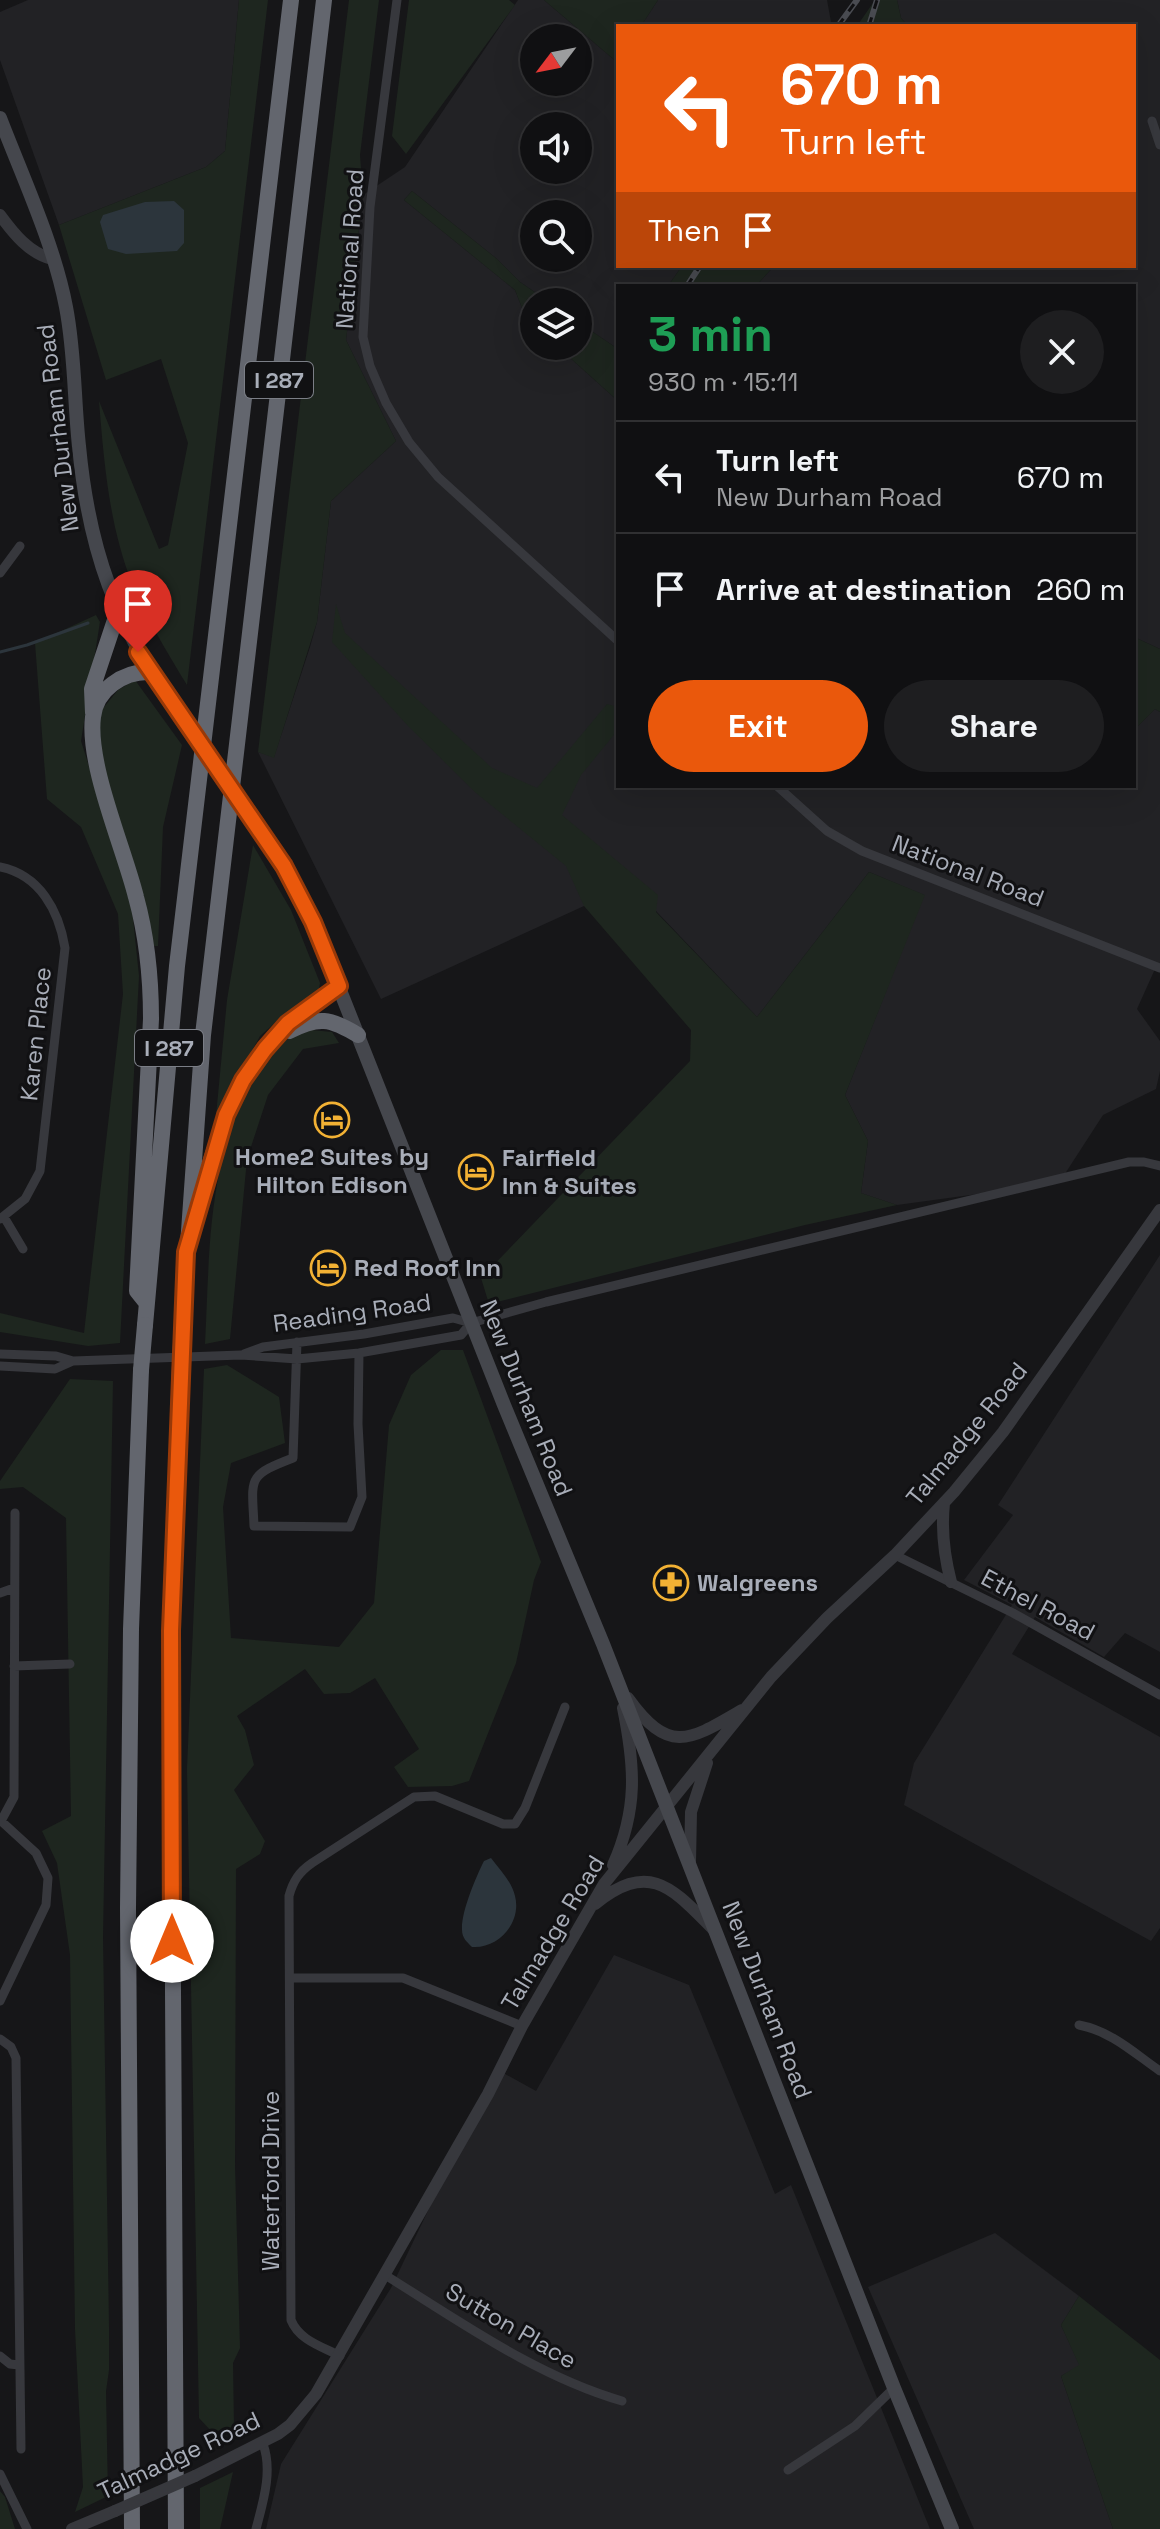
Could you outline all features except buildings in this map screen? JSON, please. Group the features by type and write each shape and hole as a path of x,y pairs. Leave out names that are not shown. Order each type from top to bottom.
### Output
{"highway":[{"name":"I 287","path":"132,2529 128,1908 131,1629 141,1370 177,966 291,0"},
{"name":"I 287","path":"176,2529 171,1631 186,1252 203,1035 324,0"},
{"path":"118,611 92,689 92,735 98,770 136,897 151,977 137,1291 147,1303"},
{"path":"93,714 113,682 127,674 150,672"},
{"path":"186,1252 226,1115 243,1080 288,1023 339,986"},
{"path":"273,1039 320,1020 337,1022 358,1035"}],"main road":[{"name":"New Durham Road","path":"0,118 66,306 72,346 78,443 90,528 118,611 150,672 257,824 302,899 619,1685 952,2529"}],"street":[{"name":"National Road","path":"397,0 370,207 363,337 370,366 386,403 409,442 438,477 616,639"},
{"path":"1152,121 1160,145"},
{"path":"0,215 13,233 35,252 52,259"},
{"path":"0,573 20,546"},
{"name":"National Road","path":"779,788 827,831 862,851 1160,968"},
{"name":"Karen Place","path":"0,867 21,875 43,892 62,928 65,948 40,1171 25,1199 2,1218"},
{"path":"471,1323 546,1302 1129,1162 1160,1166"},
{"name":"Talmadge Road","path":"72,2529 263,2444 290,2425 325,2382 604,1884 771,1677 895,1555 944,1503 1003,1432 1160,1210"},
{"path":"2,1218 23,1249"},
{"name":"Reading Road","path":"453,1318 471,1323 461,1335 359,1353 297,1359 241,1355 263,1347 453,1318"},
{"path":"297,1342 293,1458 264,1469 252,1484 254,1526 350,1527 362,1497 358,1424 359,1353"},
{"path":"0,1354 56,1356 73,1361 241,1355"},
{"path":"3,1366 55,1369 73,1361"},
{"path":"944,1503 941,1528 951,1582"},
{"path":"0,2001 3,1985 46,1905 48,1878 36,1853 1,1821 14,1797 15,1513"},
{"name":"Ethel Road","path":"895,1555 1013,1613 1160,1695"},
{"path":"0,1593 14,1588"},
{"path":"14,1666 70,1664"},
{"path":"619,1685 647,1723 664,1734 680,1738 694,1737 748,1706"},
{"path":"604,1884 623,1842 633,1794 631,1745 619,1685"},
{"name":"Waterford Drive","path":"340,2356 302,2337 295,2331 291,2320 289,1896 292,1886 304,1868 414,1797 435,1796 503,1824 515,1824 525,1808 565,1707"},
{"path":"691,1866 691,1812 710,1754"},
{"path":"589,1909 623,1886 649,1881 673,1890 717,1934"},
{"path":"290,1978 403,1978 522,2026"},
{"path":"1079,2025 1110,2035 1160,2071"},
{"path":"0,2039 11,2047 16,2058 21,2449"},
{"name":"Sutton Place","path":"385,2275 547,2373 622,2401"},
{"path":"0,2356 10,2364 19,2365"},
{"path":"788,2470 855,2426 894,2388"},
{"path":"256,2529 268,2463 263,2444"},
{"path":"0,2474 27,2529"}],"shaded area":[{"path":"28,0 239,0 225,151 206,167 59,225 0,60 0,12"},
{"path":"239,0 268,0 187,685 149,619 126,566 109,493 99,401 159,549 168,545 188,443 161,359 106,380 59,225 206,167 225,151"},
{"path":"349,0 379,0 360,155 363,195 346,340 396,441 331,501 317,622 274,758 258,752"},
{"path":"409,0 509,0 515,5 406,154 392,136"},
{"path":"518,0 544,0 572,24 520,24 520,96 592,96 592,41 616,61 616,268 681,268 669,284 616,284 615,347 592,331 592,288 529,288 412,191 404,200 515,290 520,303 520,360 573,360 616,399 616,788 1136,788 1136,728 1155,709 1160,712 1160,971 1155,969 1137,1009 1160,1041 1160,1071 1156,1089 1103,1115 1059,1183 897,1205 861,1193 868,1141 845,1095 924,895 869,872 757,1017 656,911 584,906 381,999 258,752 274,757 310,647 317,622 331,501 396,441 346,340 363,195 405,167"},
{"path":"544,0 658,0 642,24 616,24 616,61 592,41 592,24 572,24"},
{"path":"658,0 827,0 831,22 830,24 642,24"},
{"path":"875,0 897,0 901,18 906,24 858,24"},
{"path":"897,0 1160,0 1160,649 1136,638 1136,284 758,284 772,268 1136,268 1136,24 906,24 901,18"},
{"path":"412,191 497,259 529,288 520,288 520,303 515,290 404,200"},
{"path":"174,201 184,210 184,243 177,251 126,254 108,249 100,222 103,215 145,202"},
{"path":"681,268 772,268 758,284 669,284"},
{"path":"592,331 616,346 616,399 573,360 592,360"},
{"path":"336,604 345,633 492,768 537,788 607,704 616,706 616,732 581,775 562,815 658,895 656,912 757,1017 869,872 925,895 845,1095 868,1141 861,1193 897,1205 489,1304 481,1278 690,1061 691,1030 584,906 566,866 476,793 408,726 332,642"},
{"path":"96,615 100,622 81,741 131,899 139,976 120,1343 88,1346 0,1332 0,1313 84,1333 123,994 118,914 81,827 47,799 35,643"},
{"path":"1136,638 1160,649 1160,712 1155,709 1136,728"},
{"path":"135,680 182,745 163,827 158,946 153,946 99,750 100,712 118,690"},
{"path":"253,845 291,910 320,983 318,994 286,1013 260,1036 216,1116 227,1000"},
{"path":"311,1030 332,1032 339,1043 303,1049 268,1095 247,1159 230,1339 205,1344 215,1200 231,1130 245,1097 278,1047 289,1038"},
{"path":"1160,1255 1160,1652 1125,1633 1104,1657 1035,1617 1012,1654 1160,1737 1160,1928 1151,1941 904,1805 914,1763 1012,1605 964,1580 1013,1515 998,1505"},
{"path":"441,1350 463,1350 541,1562 534,1580 516,1663 469,1781 452,1786 408,1787 394,1767 419,1749 375,1678 350,1693 324,1694 305,1669 237,1716 245,1730 254,1765 234,1790 265,1841 260,1854 236,1869 235,2165 240,2348 233,2363 234,2427 212,2432 199,2418 187,1769 204,1369 227,1365 279,1397 285,1443 231,1463 223,1507 231,1638 339,1647 374,1603 389,1425 411,1375"},
{"path":"70,1379 113,1381 103,1937 109,2327 106,2391 108,2496 75,2512 83,2487 75,2329 70,1955 57,1863 42,1831 71,1816 66,1518 23,1487 0,1489 0,1481"},
{"path":"491,1858 513,1891 515,1916 499,1939 491,1944 472,1947 462,1933 462,1923 473,1885 484,1861"},
{"path":"614,1955 689,1985 775,2194 791,2185 930,2529 266,2529 281,2464 391,2288 496,2069 536,2091"},
{"path":"995,2233 1079,2296 1061,2325 1080,2366 1061,2376 1113,2529 974,2529 868,2287"},
{"path":"1079,2296 1160,2360 1160,2529 1113,2529 1061,2376 1079,2365 1061,2325"},
{"path":"233,2472 220,2529 200,2529 200,2488"},
{"path":"0,2491 5,2497 15,2529 0,2529"}],"waterway":[{"path":"0,652 88,623"}],"railway":[{"path":"839,24 857,0"},
{"path":"870,24 877,0"},
{"path":"688,284 699,268"}],"place":[{"name":"Home2 Suites by Hilton Edison","path":"332,1120"},
{"name":"Fairfield Inn & Suites","path":"476,1172"},
{"name":"Red Roof Inn","path":"328,1268"},
{"name":"Walgreens","path":"671,1583"}],"route":[{"path":"138,652 284,866 313,922 339,986 288,1023 243,1080 226,1115 186,1252 171,1631 172,1941"}]}
